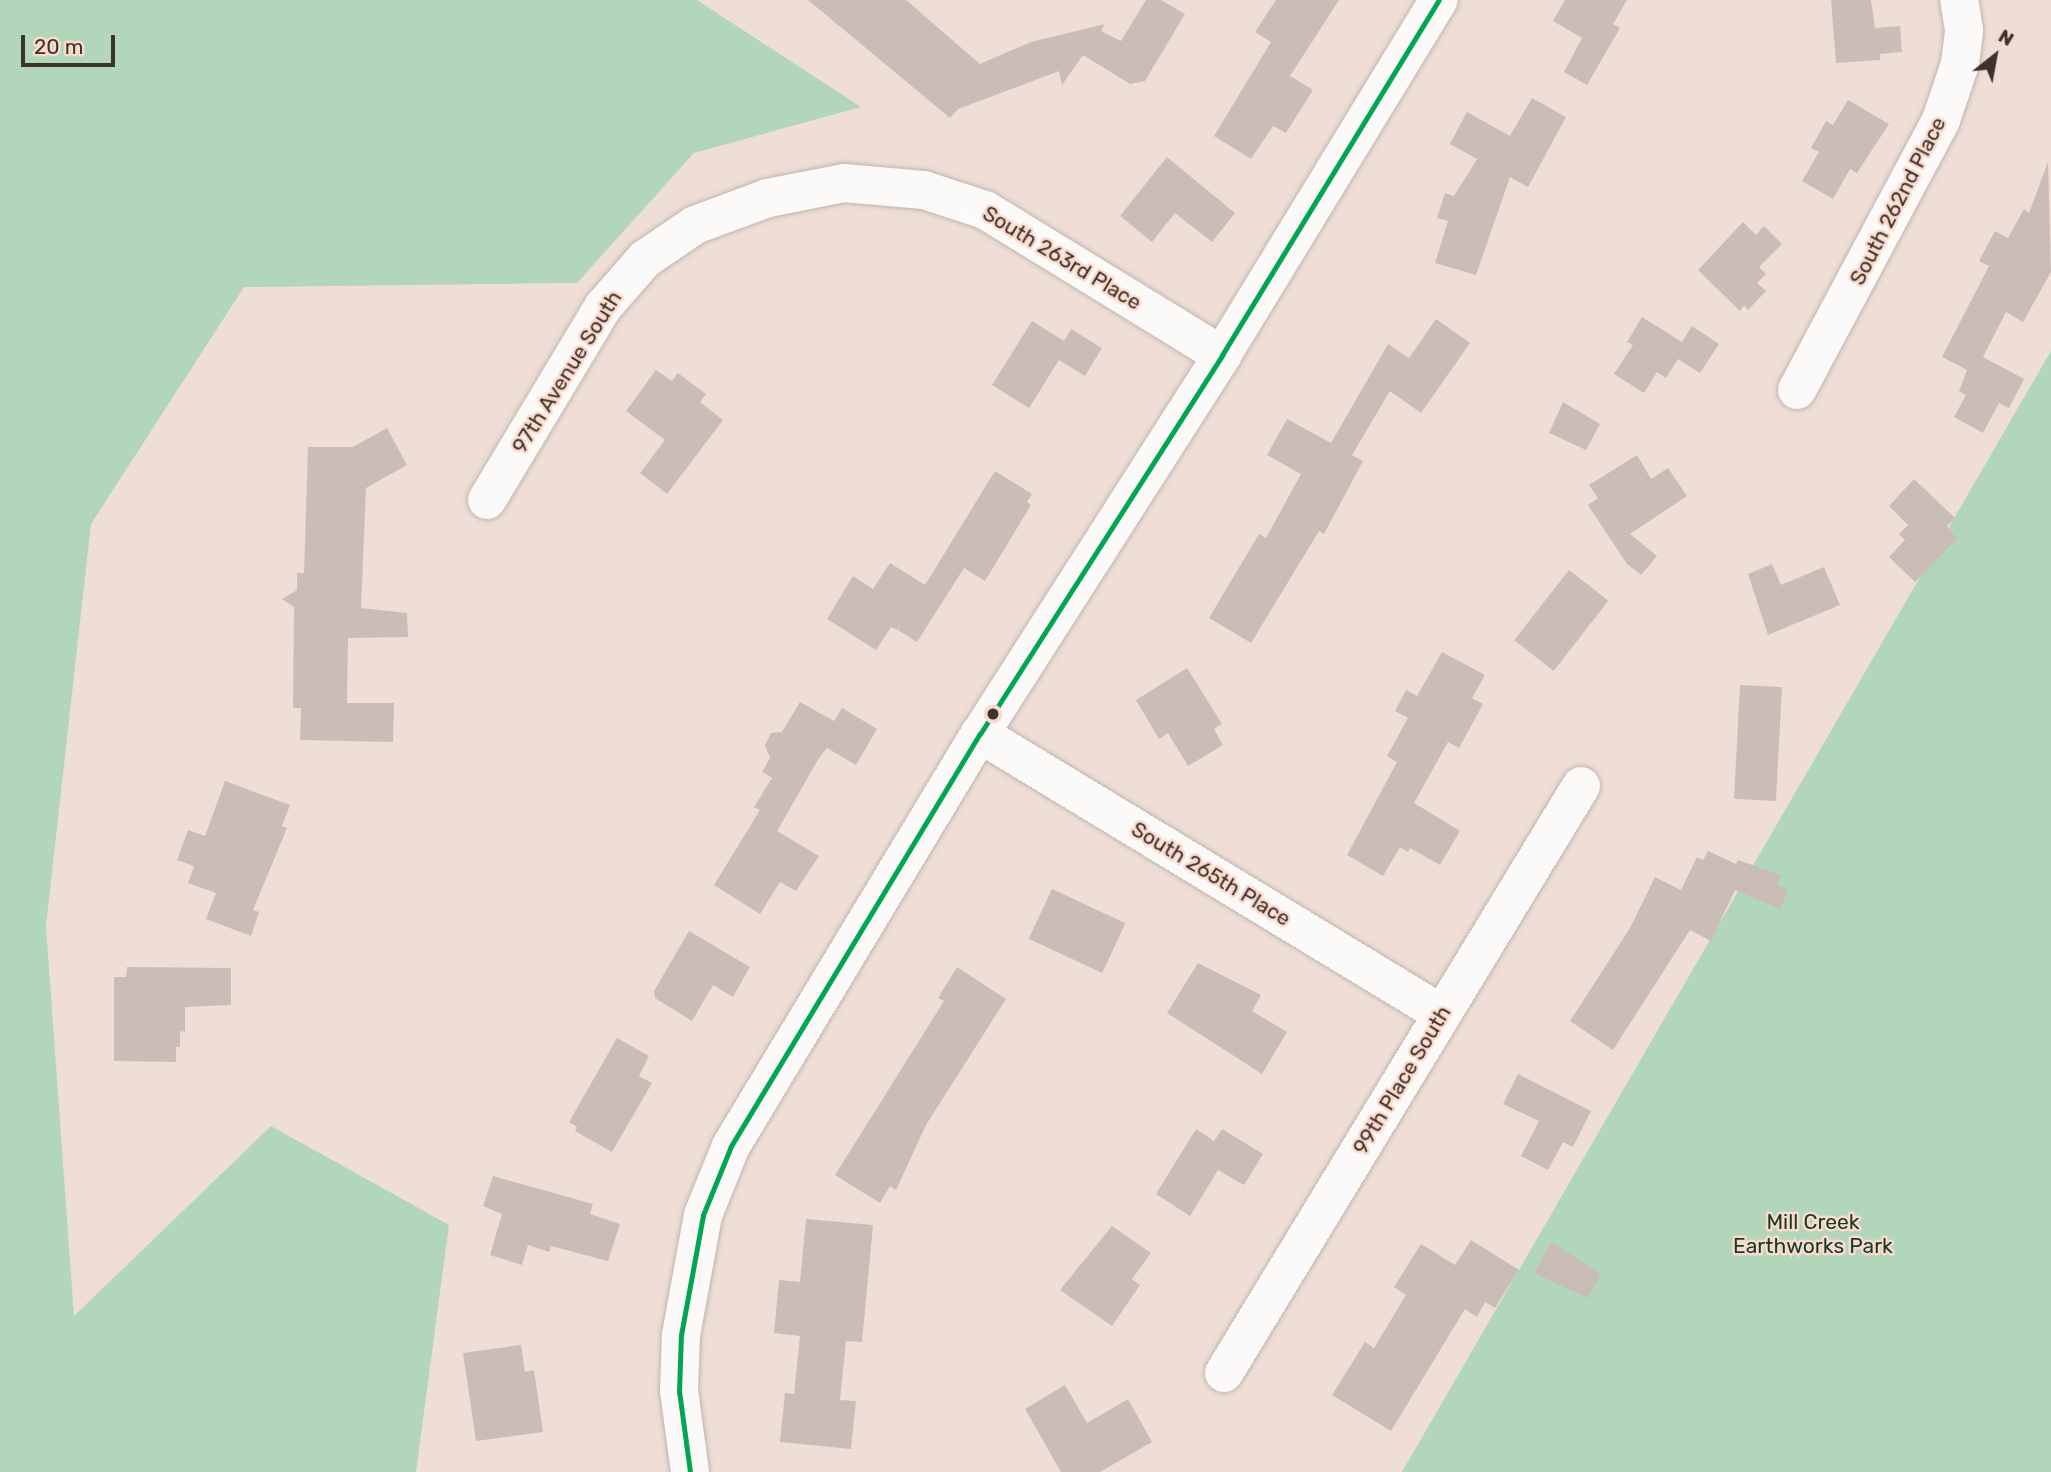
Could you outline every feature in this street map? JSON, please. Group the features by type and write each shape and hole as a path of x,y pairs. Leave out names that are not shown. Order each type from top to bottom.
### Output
{"street":[{"path":"690,1472 679,1391 681,1335 703,1215 753,1104 980,734 1222,355 1438,0"},
{"name":"South 262nd Place","path":"1797,390 1941,120 1960,64 1964,30 1959,0"},
{"name":"South 263rd Place","path":"768,198 844,183 924,191 985,209 1222,355"},
{"name":"97th Avenue South","path":"487,500 603,307 645,259 695,225 768,198"},
{"name":"South 265th Place","path":"980,734 1442,1014"},
{"name":"99th Place South","path":"1223,1373 1581,786"}],"green space":[{"path":"0,0 697,0 861,107 694,153 577,283 244,287 91,524 46,926 74,1316 271,1126 449,1225 416,1472 0,1472"},
{"name":"Mill Creek Earthworks Park","path":"2051,351 2051,1472 1402,1472 1909,596"}],"building":[{"path":"808,0 906,0 980,64 1031,42 1105,24 1101,31 1121,41 1146,0 1161,0 1185,14 1145,81 1130,84 1083,55 1062,85 1059,71 958,109 950,118"},
{"path":"1276,0 1339,0 1290,76 1313,90 1286,133 1273,126 1251,159 1214,136 1271,42 1255,32"},
{"path":"1565,0 1627,0 1613,24 1620,28 1587,85 1564,72 1582,38 1553,21"},
{"path":"1831,0 1871,0 1875,28 1900,26 1902,52 1880,54 1880,60 1836,63"},
{"path":"1532,98 1566,117 1528,187 1510,177 1476,275 1435,263 1448,221 1437,218 1445,193 1454,196 1477,159 1450,144 1467,112 1510,136"},
{"path":"1848,100 1889,124 1857,173 1850,169 1833,199 1802,181 1819,152 1811,148 1826,121 1833,125"},
{"path":"1167,157 1235,213 1212,242 1175,213 1152,242 1120,216"},
{"path":"2048,162 2051,272 2023,322 2006,312 1983,357 2024,379 2009,408 1999,403 1983,433 1954,417 1966,395 1959,391 1967,370 1942,357 1989,266 1979,261 1995,231 2008,238 2024,209 2029,213"},
{"path":"1743,222 1756,235 1764,226 1782,244 1759,267 1766,274 1757,283 1766,291 1748,310 1744,305 1740,311 1698,270"},
{"path":"1642,317 1682,342 1692,326 1719,344 1700,373 1678,359 1666,378 1657,372 1644,393 1614,374 1633,345 1627,342"},
{"path":"1436,319 1470,343 1421,413 1390,391 1352,455 1363,461 1324,534 1319,531 1251,643 1209,618 1259,534 1266,538 1301,474 1267,455 1287,419 1331,443 1388,344 1409,358"},
{"path":"1032,321 1064,341 1071,329 1102,348 1085,376 1059,360 1029,408 992,385"},
{"path":"656,370 672,381 678,373 706,394 700,402 723,420 667,494 640,473 665,440 626,411"},
{"path":"1563,402 1600,424 1586,450 1549,433"},
{"path":"387,428 407,465 366,488 361,608 407,613 408,637 348,638 347,703 394,703 393,742 300,740 301,708 293,708 294,607 282,599 297,590 297,573 304,573 308,447 353,447"},
{"path":"1637,455 1651,479 1668,468 1687,496 1630,534 1657,556 1641,575 1627,564 1588,505 1598,498 1589,485"},
{"path":"995,471 1032,494 1027,502 1031,505 985,581 964,568 917,642 898,630 902,623 897,630 891,627 876,650 827,619 853,576 873,589 890,563 925,585"},
{"path":"1914,479 1955,518 1947,526 1957,539 1915,582 1889,557 1905,540 1899,534 1908,525 1889,506"},
{"path":"1772,564 1781,585 1824,567 1840,605 1768,635 1748,574"},
{"path":"1569,570 1608,601 1554,671 1514,640"},
{"path":"1442,652 1485,675 1472,698 1483,704 1459,748 1448,742 1414,803 1460,831 1440,865 1410,848 1408,852 1400,847 1383,876 1347,855 1397,762 1387,756 1408,718 1395,711 1406,690 1417,696"},
{"path":"1187,668 1222,724 1214,729 1223,745 1188,766 1168,733 1159,739 1136,700"},
{"path":"1740,685 1782,687 1776,801 1734,799"},
{"path":"800,702 834,721 842,708 877,729 856,765 827,748 819,758 777,831 819,856 796,891 780,882 760,914 714,885 760,810 754,807 772,778 762,772 770,758 765,745 771,733 782,732"},
{"path":"225,781 290,805 282,826 287,828 253,910 259,912 251,936 206,919 216,893 188,883 194,866 177,860 188,830 205,836"},
{"path":"1708,851 1736,864 1738,860 1781,875 1777,885 1788,890 1780,909 1735,890 1711,941 1690,930 1613,1050 1570,1021 1630,928 1655,877 1681,890 1697,857 1703,860"},
{"path":"1052,889 1125,923 1102,973 1029,939"},
{"path":"689,931 750,967 733,997 713,985 692,1021 655,998 654,991"},
{"path":"1198,963 1261,995 1252,1011 1287,1032 1262,1074 1167,1013"},
{"path":"127,967 231,968 231,1005 185,1007 185,1032 180,1031 176,1062 114,1061 114,977 126,977"},
{"path":"957,967 1006,999 926,1125 896,1190 890,1186 880,1203 835,1175 944,1001 938,998"},
{"path":"617,1038 649,1056 639,1076 652,1083 612,1152 575,1131 577,1127 569,1122"},
{"path":"1518,1074 1591,1111 1573,1147 1563,1142 1548,1170 1521,1156 1539,1121 1503,1104"},
{"path":"1196,1129 1214,1141 1222,1129 1263,1154 1244,1185 1218,1170 1190,1216 1156,1194"},
{"path":"493,1176 593,1204 590,1214 620,1224 608,1261 551,1246 549,1252 528,1245 522,1265 490,1255 502,1214 483,1206"},
{"path":"806,1219 873,1225 862,1342 846,1341 840,1400 856,1401 851,1449 780,1442 785,1393 794,1394 800,1336 774,1333 779,1280 800,1282"},
{"path":"1112,1226 1151,1253 1132,1279 1140,1285 1112,1326 1060,1290"},
{"path":"1471,1240 1519,1270 1495,1308 1485,1302 1477,1317 1465,1309 1391,1431 1332,1395 1365,1342 1374,1348 1406,1295 1394,1287 1421,1244 1455,1265"},
{"path":"1551,1242 1601,1274 1588,1298 1534,1273"},
{"path":"521,1345 525,1372 534,1370 543,1432 476,1441 463,1353"},
{"path":"1065,1385 1087,1423 1128,1399 1152,1442 1100,1472 1061,1472 1025,1409"}],"transit line":[{"path":"690,1472 679,1391 681,1335 703,1215 731,1146 980,734 1222,355 1439,0"}]}
